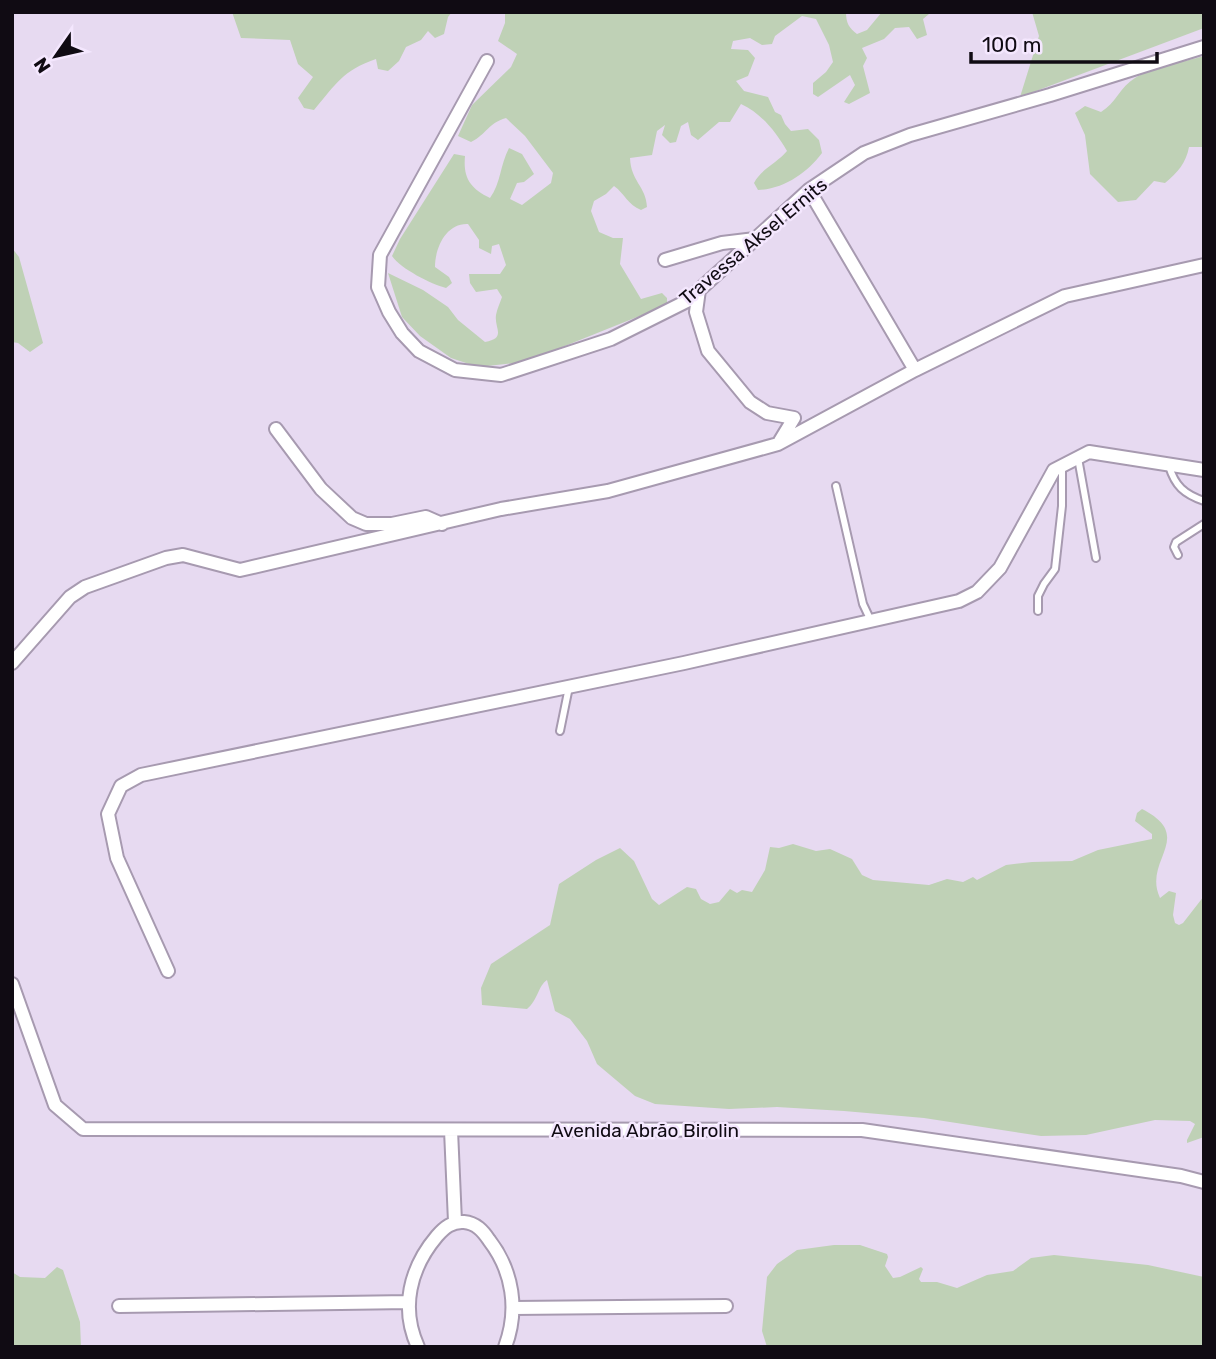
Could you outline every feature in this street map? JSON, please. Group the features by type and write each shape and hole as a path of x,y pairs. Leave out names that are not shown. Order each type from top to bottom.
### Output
{"street":[{"name":"Travessa Aksel Ernits","path":"487,61 380,255 378,287 388,312 419,351 455,370 500,375 611,338 687,301 809,190 864,153 910,135 1204,47"},
{"path":"809,190 915,370"},
{"path":"665,260 722,243 755,239"},
{"path":"12,663 70,597 85,587 166,558 183,555 240,570 500,509 608,491 778,444 915,370 1065,296 1204,265"},
{"path":"699,290 696,312 708,351 750,402 767,413 794,418 778,444"},
{"path":"276,429 321,489 352,518 366,524 392,524 426,517 442,524"},
{"path":"168,971 117,858 108,814 121,786 141,775 569,687 959,601 977,592 1000,568 1054,470 1089,452 1204,470"},
{"name":"Avenida Abrão Birolin","path":"12,984 55,1105 83,1129 862,1130 1181,1176 1204,1182"},
{"path":"451,1130 455,1223"},
{"path":"418,1347 411,1329 409,1302 413,1278 423,1255 442,1230 455,1223 474,1224 484,1232 495,1247 510,1282 513,1308 505,1347"},
{"path":"119,1306 409,1302"},
{"path":"513,1308 726,1306"}],"lane":[{"path":"1078,458 1096,558"},
{"path":"1168,464 1179,489 1204,501"},
{"path":"1038,611 1038,596 1055,569 1062,506 1062,467"},
{"path":"836,486 863,604 871,621"},
{"path":"1178,555 1174,547 1176,542 1204,524"},
{"path":"560,731 569,687"}],"green space":[{"path":"232,12 452,12 444,34 435,38 428,31 421,40 406,47 399,61 388,71 378,69 376,59 355,68 341,79 314,110 304,108 298,98 313,77 298,64 290,40 241,38"},
{"path":"505,12 846,12 848,25 857,34 867,30 882,12 929,14 923,19 927,35 917,39 909,27 895,28 884,39 862,48 867,58 863,66 870,93 849,104 844,102 855,85 850,75 818,97 813,94 813,83 833,62 829,45 816,19 802,16 775,36 772,44 762,45 750,38 733,41 731,49 748,50 755,58 748,76 736,81 744,91 768,97 775,112 781,115 791,131 808,129 819,140 822,153 794,179 777,187 758,190 754,183 757,178 787,151 773,130 755,112 741,104 730,122 719,122 698,140 691,135 688,122 681,126 676,142 670,143 662,135 665,125 657,131 652,155 630,158 647,207 641,210 637,208 614,186 594,201 591,211 599,232 613,238 623,238 620,264 641,299 662,293 667,298 667,305 525,362 478,367 451,358 420,336 402,317 388,273 423,290 448,307 458,320 485,342 498,335 496,315 502,297 497,289 476,292 470,283 469,274 500,274 506,265 499,244 492,246 491,254 479,248 479,240 468,224 448,232 437,252 435,267 449,277 452,283 446,288 417,275 392,256 454,154 465,156 465,170 469,181 490,198 509,148 522,154 534,174 524,182 517,183 510,199 522,205 551,183 553,173 525,136 506,118 471,142 458,136 472,105 511,67 517,54 498,41 505,23"},
{"path":"1032,12 1204,12 1204,28 1020,97 1039,36"},
{"path":"1204,56 1204,147 1189,147 1181,167 1165,183 1154,181 1136,200 1118,202 1090,174 1085,135 1075,113 1085,106 1101,112 1130,82 1142,74"},
{"path":"12,248 19,257 43,343 30,352 12,342"},
{"path":"1142,809 1158,819 1165,829 1167,839 1156,884 1160,898 1169,891 1176,893 1173,915 1175,923 1183,923 1204,896 1204,1137 1187,1143 1195,1124 1190,1121 1155,1120 1086,1135 1041,1136 924,1118 844,1111 777,1107 729,1109 655,1104 635,1096 597,1064 587,1041 570,1019 555,1011 547,980 527,1009 482,1005 481,988 491,964 550,925 559,884 620,848 634,861 652,899 659,905 687,887 696,889 701,899 710,904 719,902 730,889 737,893 742,890 752,892 765,870 770,847 779,848 793,844 816,851 830,849 852,859 862,875 873,880 929,885 947,879 963,882 973,877 977,880 1006,865 1072,861 1098,850 1152,839 1152,834 1135,821 1137,813"},
{"path":"860,1245 887,1254 885,1266 893,1278 921,1267 921,1282 937,1282 957,1288 987,1275 1013,1271 1031,1258 1054,1255 1148,1265 1204,1277 1204,1347 767,1347 762,1331 767,1277 777,1264 797,1250"},
{"path":"57,1267 63,1270 80,1322 81,1347 12,1347 12,1272 20,1277 45,1278"}]}
